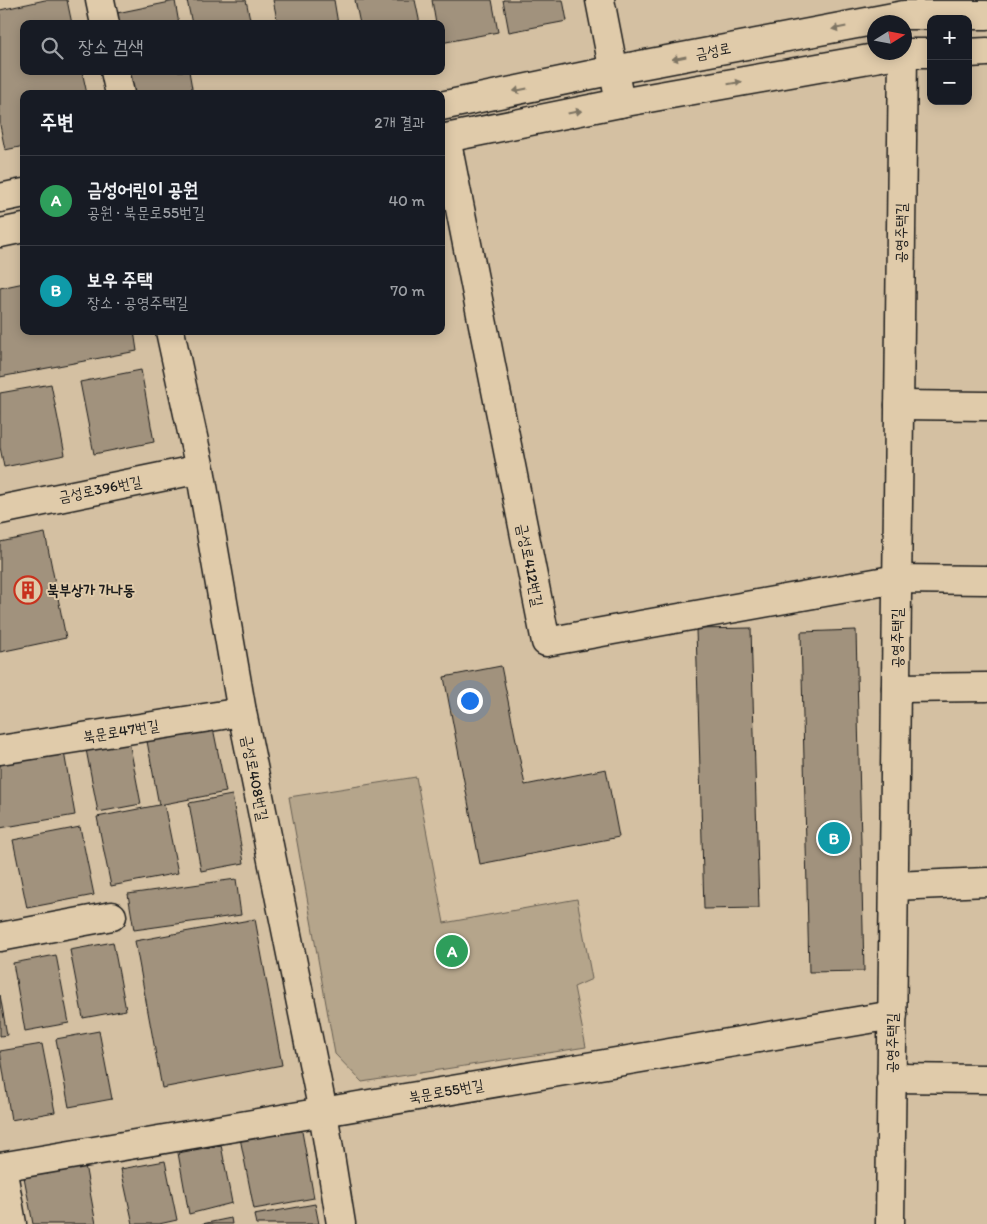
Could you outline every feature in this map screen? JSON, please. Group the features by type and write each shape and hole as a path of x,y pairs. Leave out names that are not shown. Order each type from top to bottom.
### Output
{"street":[{"path":"100,0 104,20"},
{"path":"600,0 620,103"},
{"name":"금성로","path":"445,105 904,13 987,15"},
{"path":"972,52 987,52"},
{"path":"912,53 927,53"},
{"path":"445,138 620,103 867,59"},
{"name":"공영주택길","path":"890,1224 903,60"},
{"path":"116,75 119,90"},
{"name":"금성로412번길","path":"445,148 546,642 897,579"},
{"path":"0,198 20,194"},
{"path":"0,233 20,229"},
{"name":"금성로408번길","path":"171,335 200,469 242,712 323,1112 341,1224"},
{"path":"899,405 987,406"},
{"name":"금성로396번길","path":"0,510 200,469"},
{"path":"897,579 987,580"},
{"path":"896,688 987,687"},
{"name":"북문로47번길","path":"0,750 242,712"},
{"path":"894,886 987,882"},
{"path":"0,938 112,916"},
{"name":"북문로55번길","path":"1,1167 893,1014"},
{"path":"891,1078 987,1079"},
{"path":"1,1167 12,1224"}],"shaded area":[{"path":"416,777 444,923 577,899 592,979 574,987 586,1047 362,1082 335,1054 289,797"}],"building":[{"path":"45,0 67,0 71,20 20,20 20,75 83,75 86,90 20,90 20,147 5,150 0,125 0,10"},
{"path":"187,0 246,0 250,20 191,20"},
{"path":"273,0 334,0 337,20 277,20"},
{"path":"355,0 415,0 419,20 359,20"},
{"path":"432,0 492,0 498,32 445,42 445,20 435,20"},
{"path":"503,0 563,0 567,21 509,32"},
{"path":"175,1 178,20 118,20 117,13"},
{"path":"129,75 190,75 192,90 132,90"},
{"path":"20,284 20,335 135,335 137,351 0,377 0,288"},
{"path":"141,370 154,442 94,454 80,382"},
{"path":"51,384 65,455 4,467 0,447 0,393"},
{"name":"북부상가 가나동","path":"45,533 66,638 0,652 0,542"},
{"path":"751,628 759,908 704,909 696,629"},
{"path":"856,630 864,971 809,972 801,632"},
{"path":"501,666 525,785 606,769 619,837 480,864 444,677"},
{"path":"212,723 226,792 159,805 146,736"},
{"path":"128,736 141,804 98,812 85,744"},
{"path":"64,752 75,815 0,828 0,763"},
{"path":"232,795 244,863 201,871 189,803"},
{"path":"164,804 178,873 111,886 97,817"},
{"path":"80,827 94,895 27,908 13,840"},
{"path":"236,879 241,915 134,930 128,894"},
{"path":"255,919 282,1065 162,1088 135,941"},
{"path":"113,942 126,1010 83,1018 70,950"},
{"path":"56,955 69,1023 25,1031 13,963"},
{"path":"0,995 7,1035 0,1036"},
{"path":"99,1031 112,1099 69,1107 56,1039"},
{"path":"42,1044 55,1112 11,1120 0,1051"},
{"path":"301,1126 314,1198 254,1209 240,1138"},
{"path":"221,1145 232,1203 189,1214 178,1153"},
{"path":"165,1161 177,1220 159,1224 133,1224 121,1169"},
{"path":"85,1165 96,1224 33,1224 24,1177"},
{"path":"315,1204 319,1224 256,1224 254,1215"},
{"path":"231,1218 232,1224 202,1224"}],"place":[{"name":"북부상가 가나동","path":"28,590"},
{"name":"보우 주택","path":"834,838"},
{"name":"금성어린이 공원","path":"452,951"}]}
